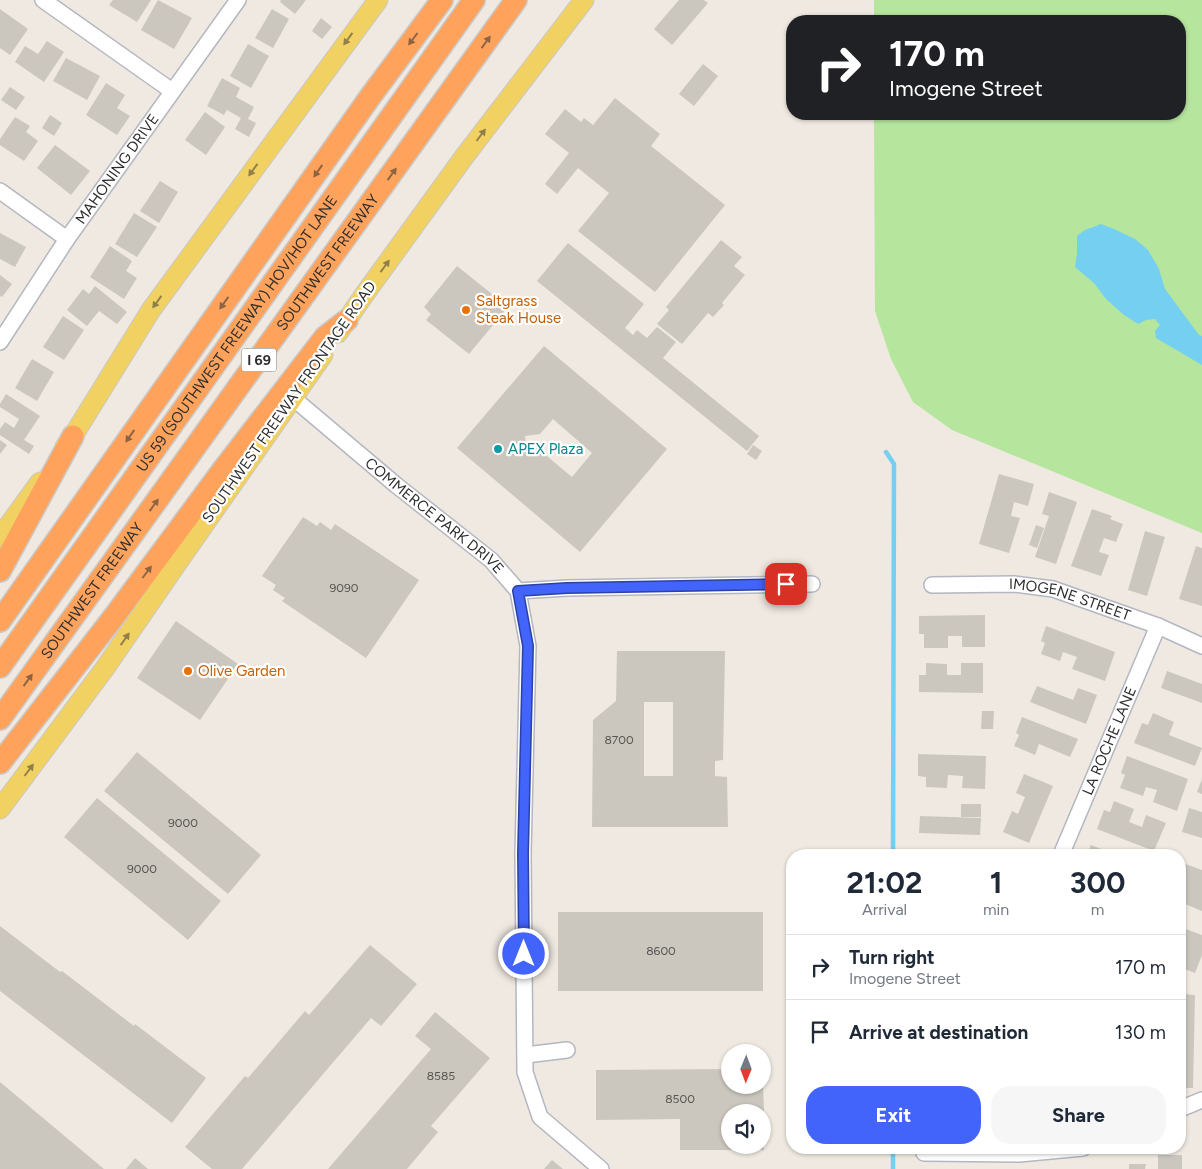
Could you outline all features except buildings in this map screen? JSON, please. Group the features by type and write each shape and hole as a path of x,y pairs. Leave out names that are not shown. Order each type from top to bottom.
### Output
{"highway":[{"path":"0,621 370,97 442,0"},
{"name":"US 59 (SOUTHWEST FREEWAY) HOV/HOT LANE","path":"0,667 474,0"},
{"name":"SOUTHWEST FREEWAY","path":"0,719 516,0"},
{"path":"0,763 113,618 222,471 325,337 347,320"},
{"path":"0,571 73,436"}],"main road":[{"path":"0,537 73,436 151,310 378,0"},
{"name":"SOUTHWEST FREEWAY FRONTAGE ROAD","path":"0,809 105,668 364,295 464,157 584,0"}],"street":[{"path":"43,0 172,91"},
{"name":"MAHONING DRIVE","path":"0,342 67,239 238,0"},
{"path":"0,191 67,239"},
{"name":"COMMERCE PARK DRIVE","path":"293,398 491,560 518,591"},
{"path":"601,1169 540,1116 525,1072 523,853 528,646 518,591 567,588 812,584"},
{"name":"IMOGENE STREET","path":"932,585 1014,584 1053,589 1158,626 1202,646"},
{"name":"LA ROCHE LANE","path":"1064,849 1158,626"},
{"path":"526,1055 567,1050"},
{"path":"1186,1107 1202,1100"},
{"path":"948,1154 1019,1157 1041,1154"}],"green space":[{"path":"874,0 1202,0 1202,533 952,430 913,402 891,359 875,311 874,120 1186,120 1186,15 874,15"}],"water":[{"path":"1101,224 1135,239 1148,250 1159,269 1165,289 1199,335 1202,336 1202,365 1156,338 1155,331 1160,325 1155,319 1146,320 1138,324 1124,315 1106,299 1094,283 1075,267 1077,236 1085,230"}],"waterway":[{"path":"886,452 894,464 893,849"},
{"path":"893,1154 893,1169"}],"place":[{"name":"Saltgrass Steak House","path":"466,310"},
{"name":"APEX Plaza","path":"498,449"},
{"name":"Olive Garden","path":"188,671"}],"route":[{"path":"524,954 523,853 528,646 518,591 567,588 786,584"}]}
